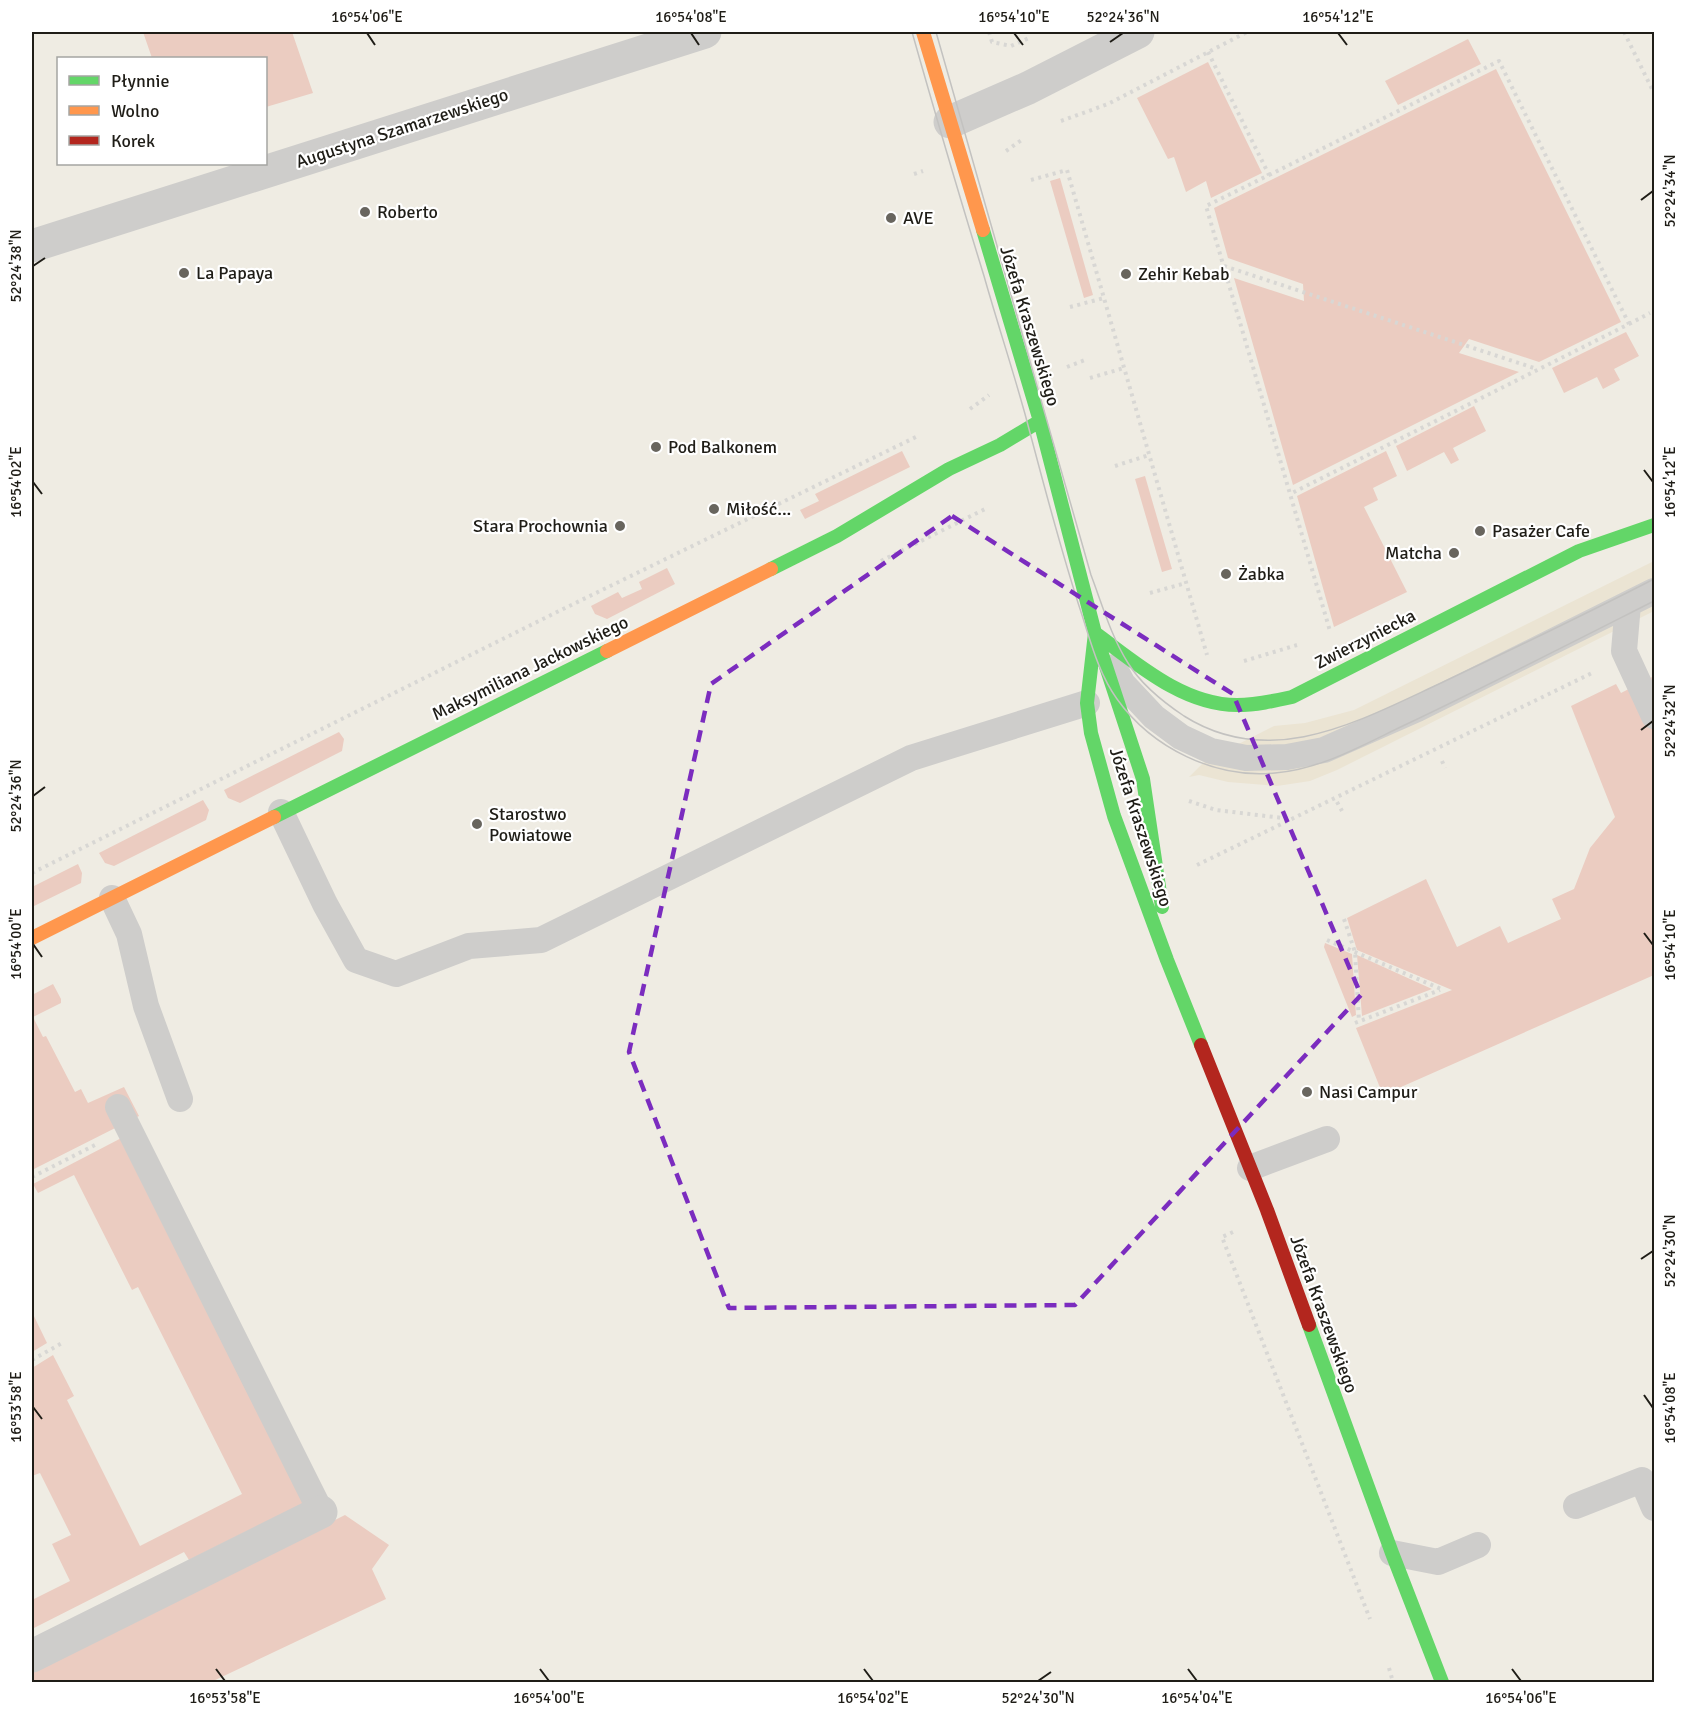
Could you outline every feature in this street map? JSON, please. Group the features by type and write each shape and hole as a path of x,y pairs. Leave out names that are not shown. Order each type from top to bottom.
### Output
{"street":[{"name":"Augustyna Szamarzewskiego","path":"32,246 705,32"},
{"name":"Józefa Kraszewskiego","path":"923,32 1040,421 1095,633 1143,779 1162,905 1167,960"},
{"path":"950,122 1028,88 1138,32"},
{"name":"Maksymiliana Jackowskiego","path":"32,938 837,537 949,469 1000,445 1040,421"},
{"name":"Zwierzyniecka","path":"1095,633 1170,686 1196,697 1220,705 1269,704 1292,697 1579,551 1654,525"},
{"name":"Józefa Kraszewskiego","path":"1095,633 1086,703 1091,733 1114,816 1167,960 1270,1217 1392,1553 1442,1683"},
{"path":"32,1656 321,1512"}],"lane":[{"path":"1095,633 1123,684 1154,717 1181,737 1211,751 1246,758 1287,758 1324,750 1417,709 1654,591"},
{"path":"1628,604 1624,651 1654,717"},
{"path":"281,812 325,904 356,960 396,974 469,946 541,940 911,758 1086,703"},
{"path":"112,898 129,934 146,1006 180,1099"},
{"path":"118,1107 321,1512"},
{"path":"1250,1168 1327,1139"},
{"path":"1576,1506 1648,1477 1654,1508"},
{"path":"1392,1553 1438,1562 1478,1545"}],"path":[{"path":"988,32 992,42 1011,46 1033,36"},
{"path":"1052,124 1108,104 1248,32"},
{"path":"1624,32 1654,93"},
{"path":"1208,52 1269,175"},
{"path":"1331,635 1206,206 1499,61 1629,324"},
{"path":"1006,151 1023,139"},
{"path":"1031,180 1067,170 1207,657 1206,664"},
{"path":"1224,267 1538,369"},
{"path":"1070,308 1104,298"},
{"path":"1290,494 1650,313"},
{"path":"1066,367 1085,360"},
{"path":"1090,378 1124,368"},
{"path":"970,409 992,393"},
{"path":"32,873 557,612 922,434"},
{"path":"1115,466 1149,455"},
{"path":"1150,593 1186,583"},
{"path":"1240,662 1297,645"},
{"path":"1162,905 1175,881 1192,867 1592,673 1624,651"},
{"path":"1442,761 1445,768"},
{"path":"1337,802 1342,811"},
{"path":"1327,940 1355,952 1441,989 1357,1022 1355,952 1344,919"},
{"path":"1270,1217 1222,1237 1372,1624"},
{"path":"32,1360 62,1343"},
{"path":"1385,1657 1393,1683"}],"highlighted area":[{"path":"952,516 1233,694 1361,995 1075,1305 729,1308 629,1052 711,684"}],"shaded area":[{"path":"143,32 292,32 313,93 267,107 267,57 152,57"},
{"path":"1468,39 1481,64 1398,105 1385,81"},
{"path":"1208,62 1262,173 1211,198 1206,181 1186,192 1174,157 1168,159 1137,98"},
{"path":"1496,69 1621,322 1539,362 1469,339 1459,353 1519,372 1293,485 1234,278 1304,301 1303,284 1228,258 1214,208"},
{"path":"1060,178 1093,295 1084,298 1050,181"},
{"path":"1626,332 1639,356 1614,369 1620,380 1603,389 1597,377 1564,393 1552,368"},
{"path":"1474,406 1486,431 1453,448 1459,460 1451,464 1444,452 1407,471 1396,446"},
{"path":"902,451 910,467 805,519 800,510 819,501 815,494"},
{"path":"1386,451 1397,476 1373,488 1378,500 1364,507 1407,592 1334,627 1297,496"},
{"path":"1145,476 1172,569 1162,572 1135,479"},
{"path":"1654,561 1654,611 1337,770 1310,781 1277,786 1228,782 1199,775 1189,777 1205,761 1274,726 1305,723 1354,710"},
{"path":"667,568 675,584 607,619 595,614 591,606 618,592 622,598 642,589 639,582"},
{"path":"1654,676 1654,975 1383,1095 1356,1028 1452,990 1357,950 1347,918 1426,879 1457,947 1500,926 1508,943 1561,919 1552,899 1574,889 1590,848 1615,817 1571,706 1616,684 1621,693"},
{"path":"339,732 344,739 342,751 240,803 228,798 224,790"},
{"path":"203,800 209,810 206,820 114,866 105,863 99,853"},
{"path":"78,864 82,873 81,883 32,907 32,887"},
{"path":"1325,943 1352,954 1356,1015 1352,1017 1324,947"},
{"path":"1357,955 1432,989 1362,1016"},
{"path":"53,984 61,1003 33,1017 43,1037 46,1036 75,1092 81,1089 88,1103 124,1087 139,1116 32,1170 32,995"},
{"path":"131,1133 314,1498 189,1560 184,1552 32,1629 32,1600 70,1581 52,1544 71,1535 40,1473 32,1476 32,1368 53,1355 74,1396 67,1400 140,1546 242,1494 138,1287 132,1290 74,1175 38,1193 33,1184"},
{"path":"32,1312 47,1343 32,1352"},
{"path":"345,1515 389,1545 372,1569 386,1599 211,1682 33,1682 32,1672"}],"tram line":[{"path":"912,32 1020,396 1066,565 1092,647 1100,669 1117,699 1148,732 1187,757 1230,771 1252,774 1293,771 1327,761 1360,747 1654,601"},
{"path":"936,32 1091,575 1122,653 1133,671 1168,705 1184,716 1217,732 1249,739 1282,740 1314,734 1347,725 1410,698 1654,579"}],"traffic: fast":[{"path":"983,230 1040,421 1095,633 1143,779 1162,907"},
{"path":"771,569 837,536 949,469 1000,445 1040,421"},
{"path":"1095,633 1161,680 1198,698 1237,705 1272,701 1292,697 1579,551 1654,525"},
{"path":"1095,633 1087,703 1091,733 1114,816 1201,1045"},
{"path":"274,817 607,651"},
{"path":"1309,1325 1392,1553 1442,1682"}],"traffic: slow":[{"path":"923,32 983,230"},
{"path":"607,651 771,569"},
{"path":"32,938 274,817"}],"traffic: jam":[{"path":"1201,1045 1267,1210 1309,1325"}],"place":[{"name":"Roberto","path":"365,212"},
{"name":"AVE","path":"891,218"},
{"name":"La Papaya","path":"184,273"},
{"name":"Zehir Kebab","path":"1126,274"},
{"name":"Pod Balkonem","path":"656,447"},
{"name":"Miłość...","path":"714,509"},
{"name":"Stara Prochownia","path":"620,526"},
{"name":"Pasażer Cafe","path":"1480,531"},
{"name":"Matcha","path":"1454,553"},
{"name":"Żabka","path":"1226,574"},
{"name":"Starostwo Powiatowe","path":"477,824"},
{"name":"Nasi Campur","path":"1307,1092"}]}
